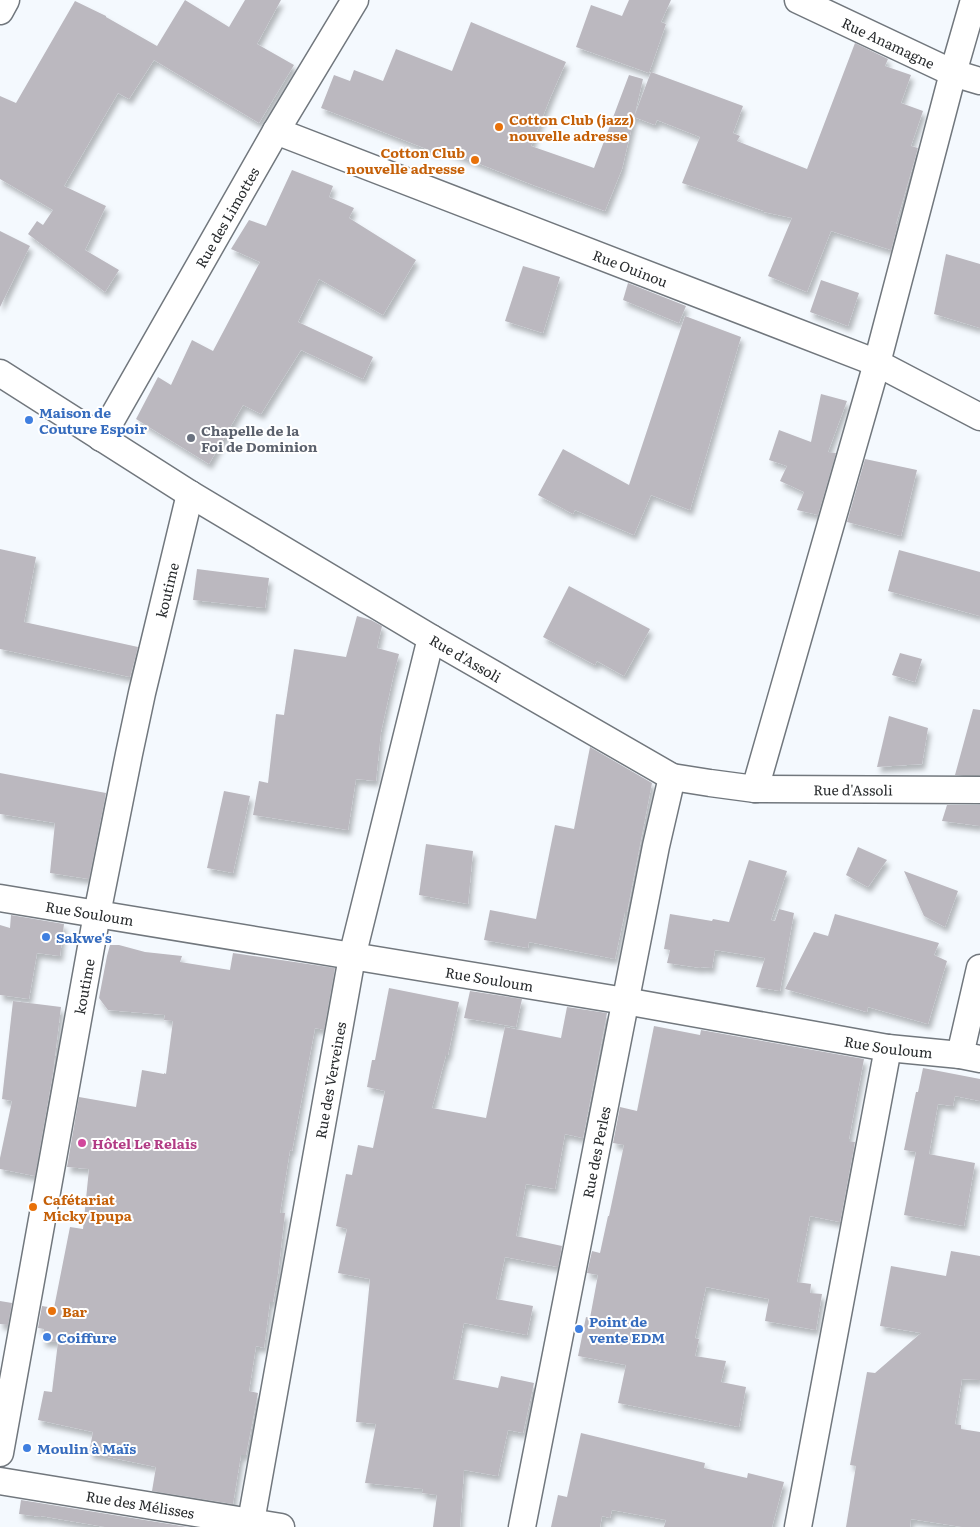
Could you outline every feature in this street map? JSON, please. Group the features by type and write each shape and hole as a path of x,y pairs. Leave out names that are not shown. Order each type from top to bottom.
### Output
{"street":[{"path":"0,11 6,0"},
{"name":"Rue des Limottes","path":"101,438 276,130 355,0"},
{"name":"Rue Anamagne","path":"798,0 953,73 980,81"},
{"path":"755,788 878,364 953,73 974,0"},
{"name":"Rue Ouinou","path":"276,130 878,364 980,417"},
{"name":"Rue d'Assoli","path":"0,373 190,494 431,638 672,777 755,788 980,790"},
{"name":"koutime","path":"0,1453 97,914 142,693 190,494"},
{"name":"Rue des Verveines","path":"250,1524 352,957 431,638"},
{"name":"Rue des Perles","path":"522,1527 656,846 672,777"},
{"name":"Rue Souloum","path":"0,898 626,1001 888,1048 970,1057"},
{"path":"970,1057 980,968"},
{"path":"798,1527 888,1048"},
{"name":"Rue des Mélisses","path":"0,1481 250,1524 282,1527"}],"building":[{"path":"185,0 229,27 245,0 281,0 257,44 294,65 259,123 154,60 129,99 118,93 64,186 106,206 85,250 119,270 105,292 28,234 37,221 43,225 53,210 0,179 0,96 16,103 75,1 106,16 157,46"},
{"path":"629,0 671,0 661,22 666,24 649,73 576,47 591,5 622,16"},
{"path":"471,22 566,62 531,146 594,168 629,75 643,79 622,169 605,211 439,148 437,153 321,108 334,75 350,81 354,70 383,81 396,49 452,71"},
{"path":"855,43 888,59 885,66 911,75 901,103 923,111 911,146 918,148 896,224 898,224 891,250 831,231 807,292 768,276 792,218 764,212 682,183 700,137 657,120 655,125 634,117 651,72 743,106 733,133 740,136 737,141 807,169"},
{"path":"292,170 333,186 329,197 354,208 349,218 416,260 383,315 319,279 298,322 373,357 363,379 301,350 261,414 243,405 209,464 136,419 158,377 171,385 192,340 213,351 260,262 231,249 249,220 266,226"},
{"path":"0,231 30,246 0,307"},
{"path":"946,254 980,264 980,328 934,314"},
{"path":"523,266 560,277 543,333 505,321"},
{"path":"821,280 859,293 848,326 810,312"},
{"path":"628,283 686,306 679,323 623,300"},
{"path":"685,316 741,337 690,510 651,495 634,535 575,510 573,514 538,495 563,449 629,485"},
{"path":"821,394 847,401 828,452 836,453 818,515 797,510 804,492 780,481 787,466 769,460 779,430 811,442"},
{"path":"865,459 917,470 901,536 847,522"},
{"path":"0,549 36,557 24,622 138,647 130,677 0,649"},
{"path":"899,550 980,572 980,616 888,591"},
{"path":"197,569 269,578 265,608 193,600"},
{"path":"569,586 650,629 624,676 597,661 595,665 543,637"},
{"path":"357,616 382,626 377,648 399,654 381,732 376,781 356,779 348,830 253,815 259,781 268,783 276,714 284,715 294,649 346,657"},
{"path":"900,653 922,659 915,682 892,675"},
{"path":"973,709 980,710 980,775 955,775"},
{"path":"889,716 928,728 922,764 877,767"},
{"path":"590,747 652,783 627,912 625,912 615,959 529,942 528,948 484,940 490,910 536,919 555,825 574,829"},
{"path":"0,773 106,793 89,879 50,873 55,823 0,814"},
{"path":"224,791 250,796 233,873 207,868"},
{"path":"947,805 980,805 980,826 942,821"},
{"path":"426,844 473,851 468,904 419,895"},
{"path":"858,847 887,860 868,887 846,875"},
{"path":"749,860 787,871 771,920 775,921 779,909 794,913 780,991 756,987 765,958 715,950 712,968 667,963 670,950 664,949 670,914 729,922"},
{"path":"904,871 958,891 945,927 924,916"},
{"path":"835,914 939,943 934,955 947,961 928,1024 868,1007 867,1012 785,989 814,932 828,936"},
{"path":"11,915 64,924 60,956 37,953 29,999 0,995 0,925 10,928"},
{"path":"110,945 119,945 145,952 182,956 180,962 230,970 233,953 335,968 324,1030 315,1028 292,1151 290,1150 280,1213 285,1213 278,1274 273,1302 270,1302 264,1348 256,1346 249,1391 258,1393 246,1455 241,1455 233,1504 152,1491 156,1467 89,1453 93,1432 38,1420 44,1391 52,1392 58,1342 42,1341 44,1329 38,1328 42,1306 54,1308 70,1227 83,1229 89,1169 67,1167 79,1097 136,1107 142,1070 166,1074 173,1021 164,1020 165,1015 108,1010 99,998"},
{"path":"389,988 459,1002 448,1055 446,1055 432,1108 486,1118 505,1027 561,1038 567,1007 607,1013 583,1138 565,1134 555,1189 526,1184 516,1236 562,1246 558,1267 505,1257 496,1299 533,1306 527,1335 464,1323 453,1379 498,1388 501,1376 534,1383 523,1433 508,1430 498,1476 464,1470 460,1527 433,1527 437,1495 422,1493 423,1489 365,1483 376,1424 356,1422 370,1279 338,1273 347,1229 336,1226 346,1174 352,1175 358,1145 373,1148 385,1091 367,1087 372,1060 375,1060"},
{"path":"470,991 522,999 516,1027 464,1018"},
{"path":"13,1001 61,1007 53,1073 35,1176 0,1169 0,1158 12,1101 2,1099"},
{"path":"654,1026 700,1035 701,1030 864,1059 849,1139 849,1141 855,1142 840,1222 810,1216 797,1282 811,1284 810,1293 822,1294 816,1330 765,1321 769,1299 706,1287 695,1338 699,1339 695,1356 726,1361 721,1382 746,1387 739,1427 618,1403 626,1365 578,1356 586,1317 590,1318 598,1275 587,1273 592,1251 600,1253 624,1145 613,1143 620,1107 637,1111"},
{"path":"923,1068 980,1079 980,1101 955,1096 953,1106 938,1104 929,1154 975,1163 964,1226 904,1215 916,1152 904,1150"},
{"path":"951,1251 980,1256 980,1380 962,1379 955,1424 961,1425 961,1429 980,1432 980,1527 962,1527 911,1519 910,1527 846,1527 856,1466 850,1465 867,1372 875,1373 921,1333 880,1326 891,1266 946,1276"},
{"path":"0,1301 12,1303 8,1325 0,1324"},
{"path":"581,1433 705,1463 704,1468 747,1478 748,1473 784,1482 772,1527 664,1527 666,1520 612,1510 610,1518 602,1516 600,1527 551,1527 558,1495 567,1497"},
{"path":"21,1500 188,1527 105,1527 19,1514"}],"place":[{"name":"Cotton Club (jazz) nouvelle adresse","path":"499,127"},
{"name":"Cotton Club nouvelle adresse","path":"475,160"},
{"name":"Maison de Couture Espoir","path":"29,420"},
{"name":"Chapelle de la Foi de Dominion","path":"191,438"},
{"name":"Sakwe's","path":"46,937"},
{"name":"Hôtel Le Relais","path":"82,1143"},
{"name":"Cafétariat Micky Ipupa","path":"33,1207"},
{"name":"Bar","path":"52,1311"},
{"name":"Point de vente EDM","path":"579,1329"},
{"name":"Coiffure","path":"47,1337"},
{"name":"Moulin à Maïs","path":"27,1448"}]}
